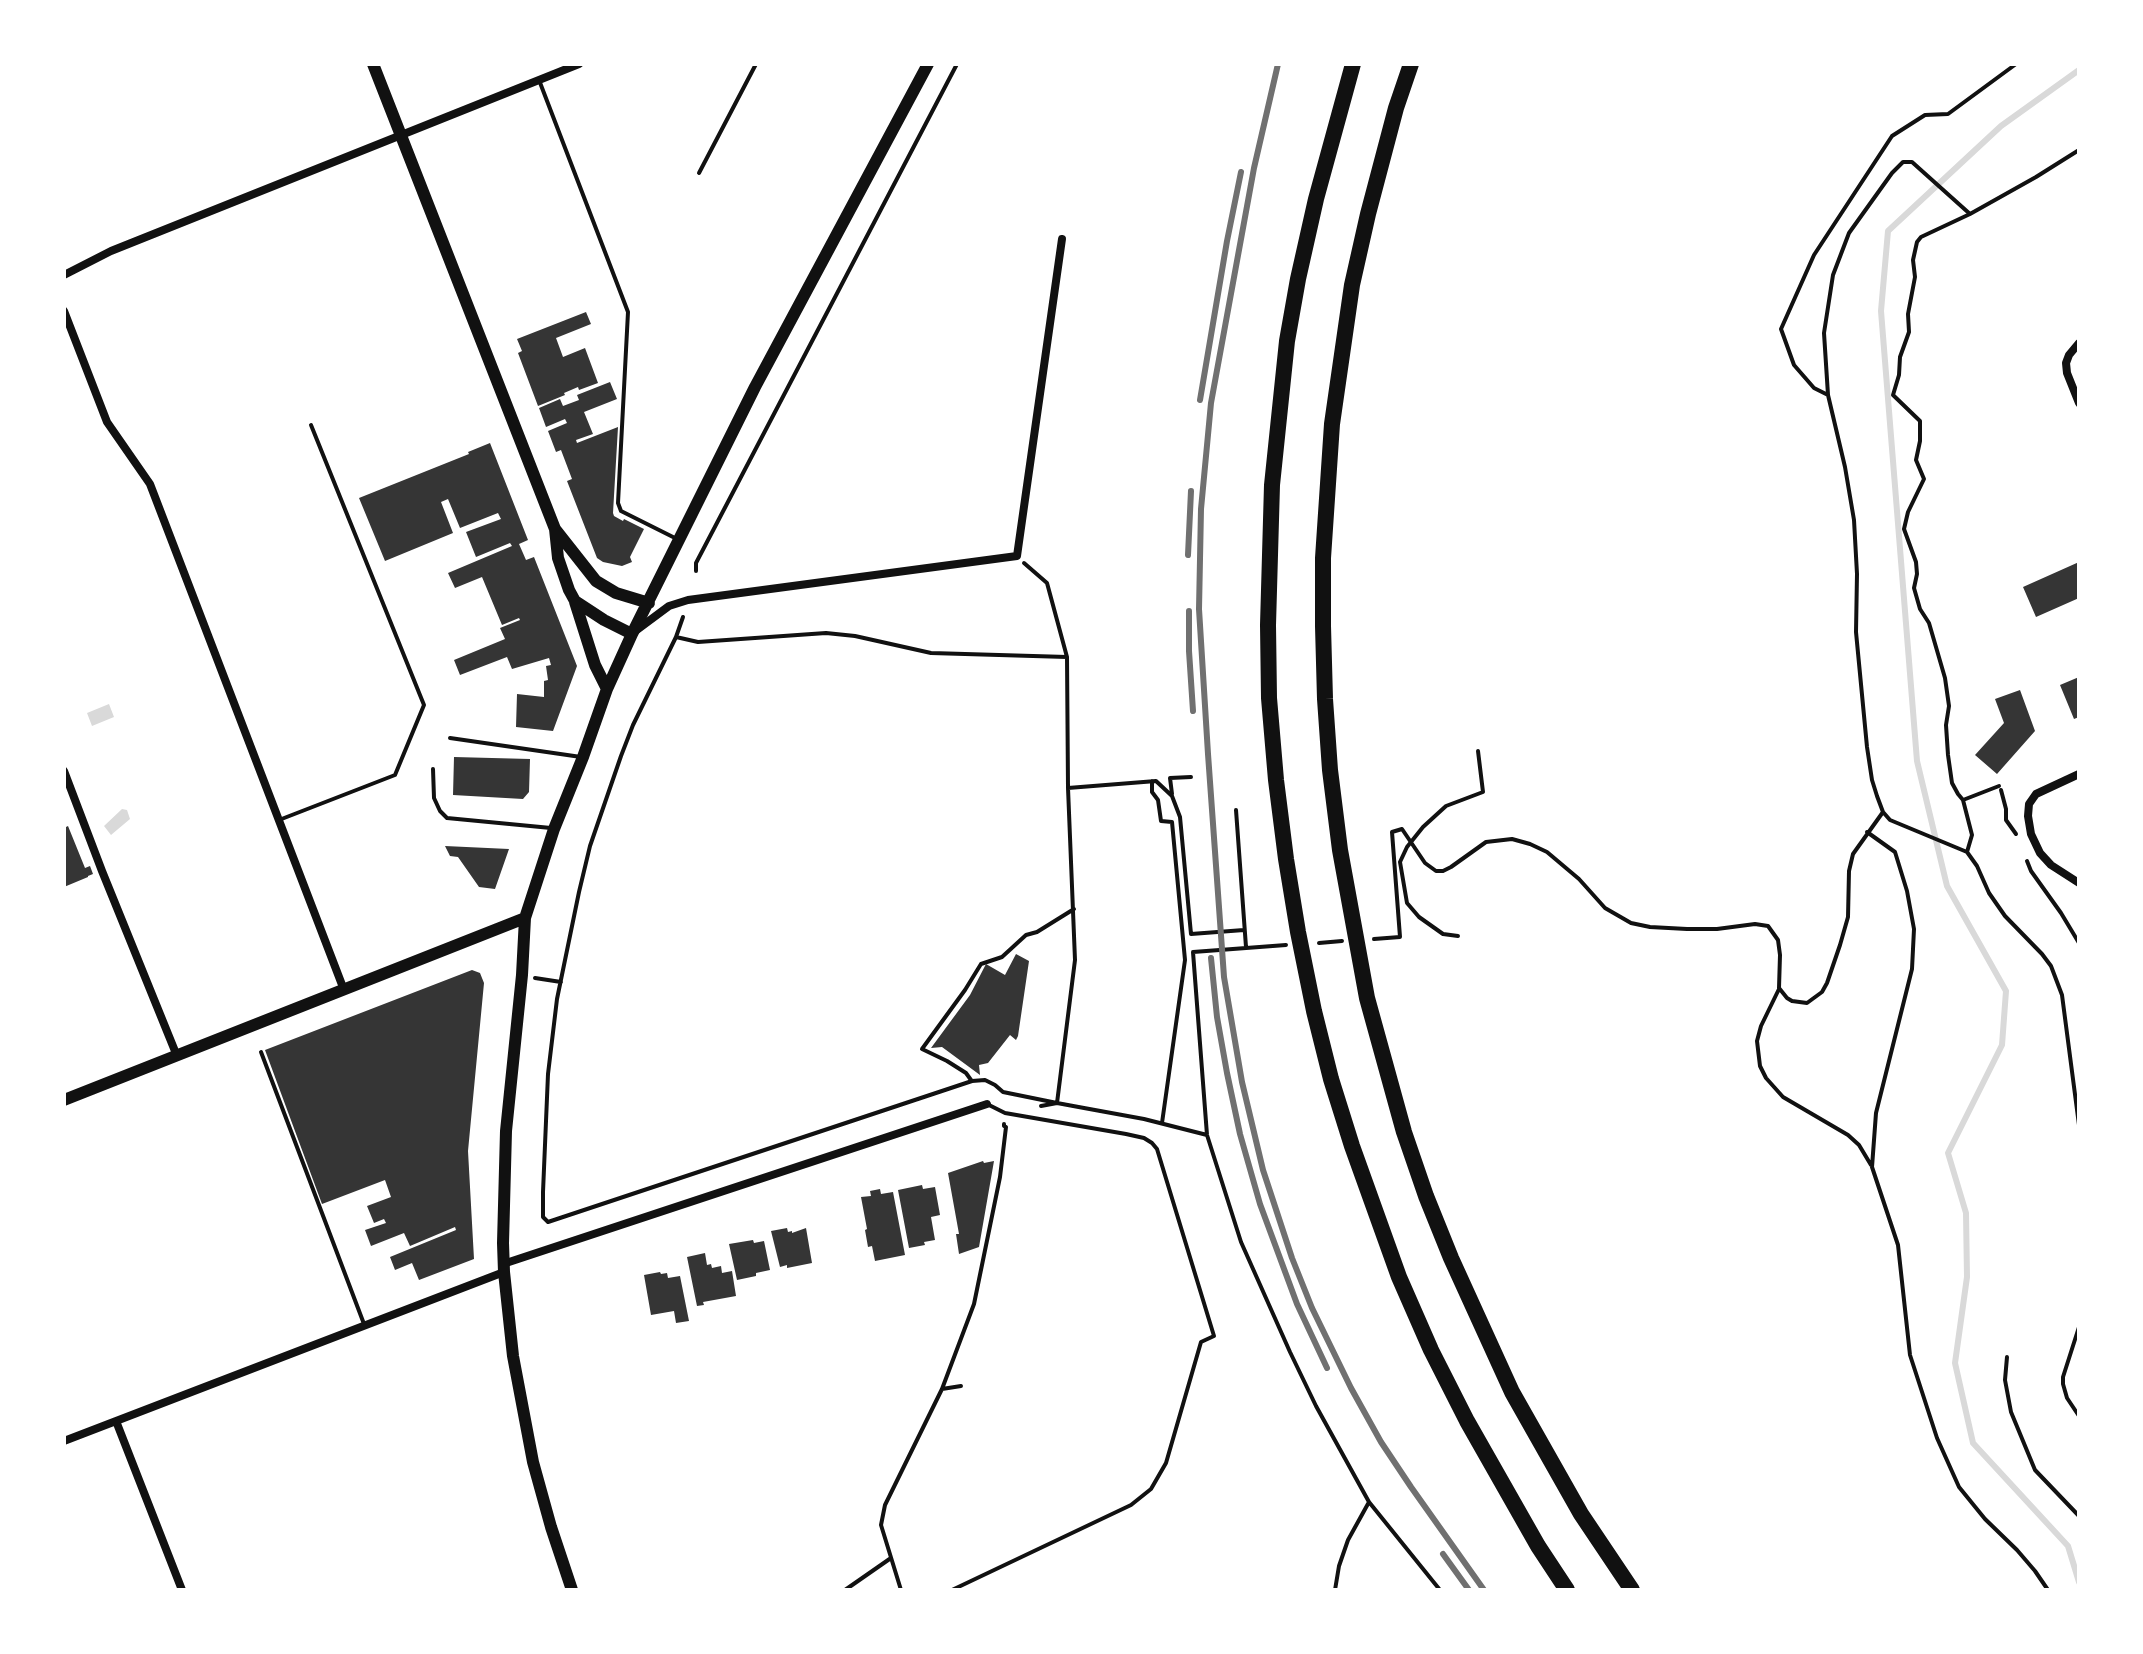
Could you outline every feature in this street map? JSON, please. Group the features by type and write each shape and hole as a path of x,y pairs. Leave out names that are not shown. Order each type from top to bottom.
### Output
{"highway":[{"path":"1353,64 1298,279 1276,433 1269,549 1269,698 1286,859 1314,1011 1331,1079 1390,1252 1431,1350 1467,1421 1538,1546 1567,1590"},
{"path":"1411,64 1381,160 1352,285 1331,437 1323,558 1323,626 1330,770 1340,850 1364,983 1381,1051 1404,1132 1446,1245 1525,1415 1581,1514 1632,1590"}],"main road":[{"path":"373,64 555,529 562,576 575,601 595,665 607,689"},
{"path":"572,1590 533,1462 513,1356 504,1268 506,1131 525,918 554,829 607,689 632,634 755,387 928,64"},
{"path":"555,529 596,581 616,593 649,603"},
{"path":"575,601 632,634"},
{"path":"64,1100 525,918"}],"street":[{"path":"64,275 111,251 579,64"},
{"path":"632,634 669,606 688,600 1017,556 1062,239"},
{"path":"64,311 107,422 150,484 344,990"},
{"path":"2079,343 2066,363 2079,403"},
{"path":"649,603 669,606"},
{"path":"64,771 177,1056"},
{"path":"2079,774 2041,790 2029,804 2029,823 2040,853 2051,865 2079,883"},
{"path":"64,1441 504,1268 987,1104"},
{"path":"116,1421 182,1590"}],"lane":[{"path":"699,173 756,64"},
{"path":"539,80 628,312 618,503 621,511 679,540"},
{"path":"278,821 395,775 424,705 311,425"},
{"path":"450,738 583,757"},
{"path":"433,769 434,798 447,818 554,829"},
{"path":"261,1052 364,1324"},
{"path":"952,1590 1131,1505 1151,1489 1166,1463 1201,1342 1214,1336 1157,1149 1152,1143 1135,1136 1005,1113 987,1104"}],"path":[{"path":"696,571 696,563 957,64"},
{"path":"1828,395 1814,388 1794,365 1781,329 1814,255 1892,136 1925,115 1948,114 2016,64"},
{"path":"1966,851 1972,835 1963,800 1952,783 1945,678 1929,623 1920,609 1914,588 1916,562 1904,529 1908,512 1924,479 1916,460 1920,421 1893,395 1900,357 1909,332 1908,314 1915,277 1913,260 1921,237 2079,150"},
{"path":"1968,212 1909,160 1903,162 1849,233 1838,257 1827,301 1824,333 1828,395 1843,455 1854,520 1860,691 1872,780 1883,812 1899,825 1966,851 2005,916 2042,954 2057,979 2062,995 2079,1125"},
{"path":"1017,556 1047,583 1067,657 1068,788 1075,960 1057,1103"},
{"path":"683,617 633,725 605,800 583,877 561,982 548,1074 543,1192 543,1217 548,1222 972,1081 985,1080 1003,1092 1162,1123 1207,1135"},
{"path":"676,637 698,642 826,633 855,636 931,653 1067,657"},
{"path":"1458,936 1443,934 1419,917 1407,903 1400,862 1415,837 1446,806 1483,792 1478,751"},
{"path":"1191,777 1170,778 1172,796 1180,817 1191,934 1244,930"},
{"path":"1152,781 1152,792 1158,800 1161,821 1172,822 1185,960 1162,1123"},
{"path":"1068,788 1156,781 1172,796"},
{"path":"1963,800 1999,786"},
{"path":"1236,810 1246,946"},
{"path":"1779,988 1787,998 1802,1004 1817,998 1827,983 1848,917 1850,862 1883,812"},
{"path":"1867,832 1892,848 1897,857 1911,911 1915,947 1906,998 1876,1113 1872,1167"},
{"path":"1429,868 1443,871 1486,842 1512,839 1547,852 1563,864 1605,908 1631,923 1687,929 1768,926 1778,940 1779,988 1757,1041 1760,1066 1773,1088 1797,1106 1848,1135 1859,1145 1872,1167 1898,1245 1910,1355 1950,1469 1968,1499 2017,1550 2048,1590"},
{"path":"972,1081 966,1073 922,1049 981,964 1002,957 1026,935 1037,932 1074,909"},
{"path":"522,975 561,982"},
{"path":"901,1590 881,1525 885,1505 942,1389 964,1335 977,1292 1000,1177 1005,1113 1057,1103"},
{"path":"1204,1118 1241,1242 1316,1406 1369,1502 1440,1590"},
{"path":"2079,1327 2063,1384 2067,1398 2079,1416"},
{"path":"2007,1357 2005,1380 2011,1412 2035,1470 2079,1516"},
{"path":"942,1389 961,1386"},
{"path":"1335,1590 1348,1540 1369,1502"},
{"path":"845,1590 891,1558"}],"shaded area":[{"path":"109,704 114,717 92,726 87,713"},
{"path":"122,809 127,810 130,819 111,835 104,826"}],"building":[{"path":"586,312 591,324 556,338 563,357 585,348 598,383 579,390 578,387 538,406 518,353 522,351 517,339"},
{"path":"610,382 617,399 584,412 593,434 576,440 577,443 618,427 613,513 623,521 644,529 630,557 632,562 622,566 597,558 567,481 572,479 561,450 556,452 548,431 567,423 565,419 546,427 539,408 560,399 563,406 579,400 577,395"},
{"path":"490,443 528,540 519,544 526,560 534,557 577,666 553,731 516,727 517,694 544,697 544,681 548,680 546,666 551,665 549,658 512,669 507,657 460,675 454,660 505,639 500,628 520,620 502,625 482,577 455,588 448,573 512,546 510,543 476,557 466,532 501,519 498,513 460,528 448,499 441,502 453,533 385,561 359,498"},
{"path":"2079,562 2079,598 2036,617 2023,587"},
{"path":"2079,677 2079,717 2074,719 2060,685"},
{"path":"2020,690 2035,731 1997,774 1975,755 2004,723 1995,699"},
{"path":"454,757 530,759 529,792 523,799 453,795"},
{"path":"68,826 85,868 90,866 93,874 64,887 64,828"},
{"path":"445,846 509,849 495,889 479,887 458,857 450,856"},
{"path":"1016,954 1029,961 1016,1040 1010,1035 988,1063 979,1065 980,1075 942,1047 931,1048 970,995 986,964 1005,975"},
{"path":"472,970 480,973 484,983 468,1151 474,1259 419,1280 412,1263 395,1270 390,1257 456,1230 455,1227 410,1246 404,1233 371,1246 365,1230 386,1223 384,1219 374,1223 367,1206 391,1197 385,1180 322,1204 265,1050"},
{"path":"983,1161 994,1161 979,1247 959,1254 956,1234 959,1234 948,1173"},
{"path":"922,1185 923,1189 935,1187 940,1215 931,1217 935,1240 909,1248 898,1190"},
{"path":"880,1189 881,1194 893,1192 905,1255 875,1261 872,1246 868,1247 861,1197 871,1196 870,1191"},
{"path":"787,1228 792,1233 806,1228 812,1263 780,1267 771,1231"},
{"path":"753,1240 754,1243 764,1241 770,1270 737,1280 729,1244"},
{"path":"705,1253 707,1265 711,1264 712,1268 721,1266 722,1273 732,1271 736,1296 697,1306 687,1257"},
{"path":"667,1273 668,1278 680,1276 689,1321 676,1323 674,1311 651,1315 644,1275"}],"waterway":[{"path":"2079,70 2001,126 1888,231 1881,311 1917,761 1947,886 2006,991 2002,1045 1948,1153 1966,1213 1967,1277 1955,1363 1973,1443 2068,1546 2079,1582"}],"railway":[{"path":"1278,64 1254,168 1211,403 1201,509 1199,609 1224,977 1242,1082 1263,1170 1312,1308 1381,1442 1484,1590"},
{"path":"1200,400 1241,172"},
{"path":"1188,555 1191,491"},
{"path":"1189,611 1193,711"},
{"path":"1211,958 1217,1017 1240,1134 1260,1204 1297,1304 1327,1368"},
{"path":"1443,1554 1469,1590"}]}
